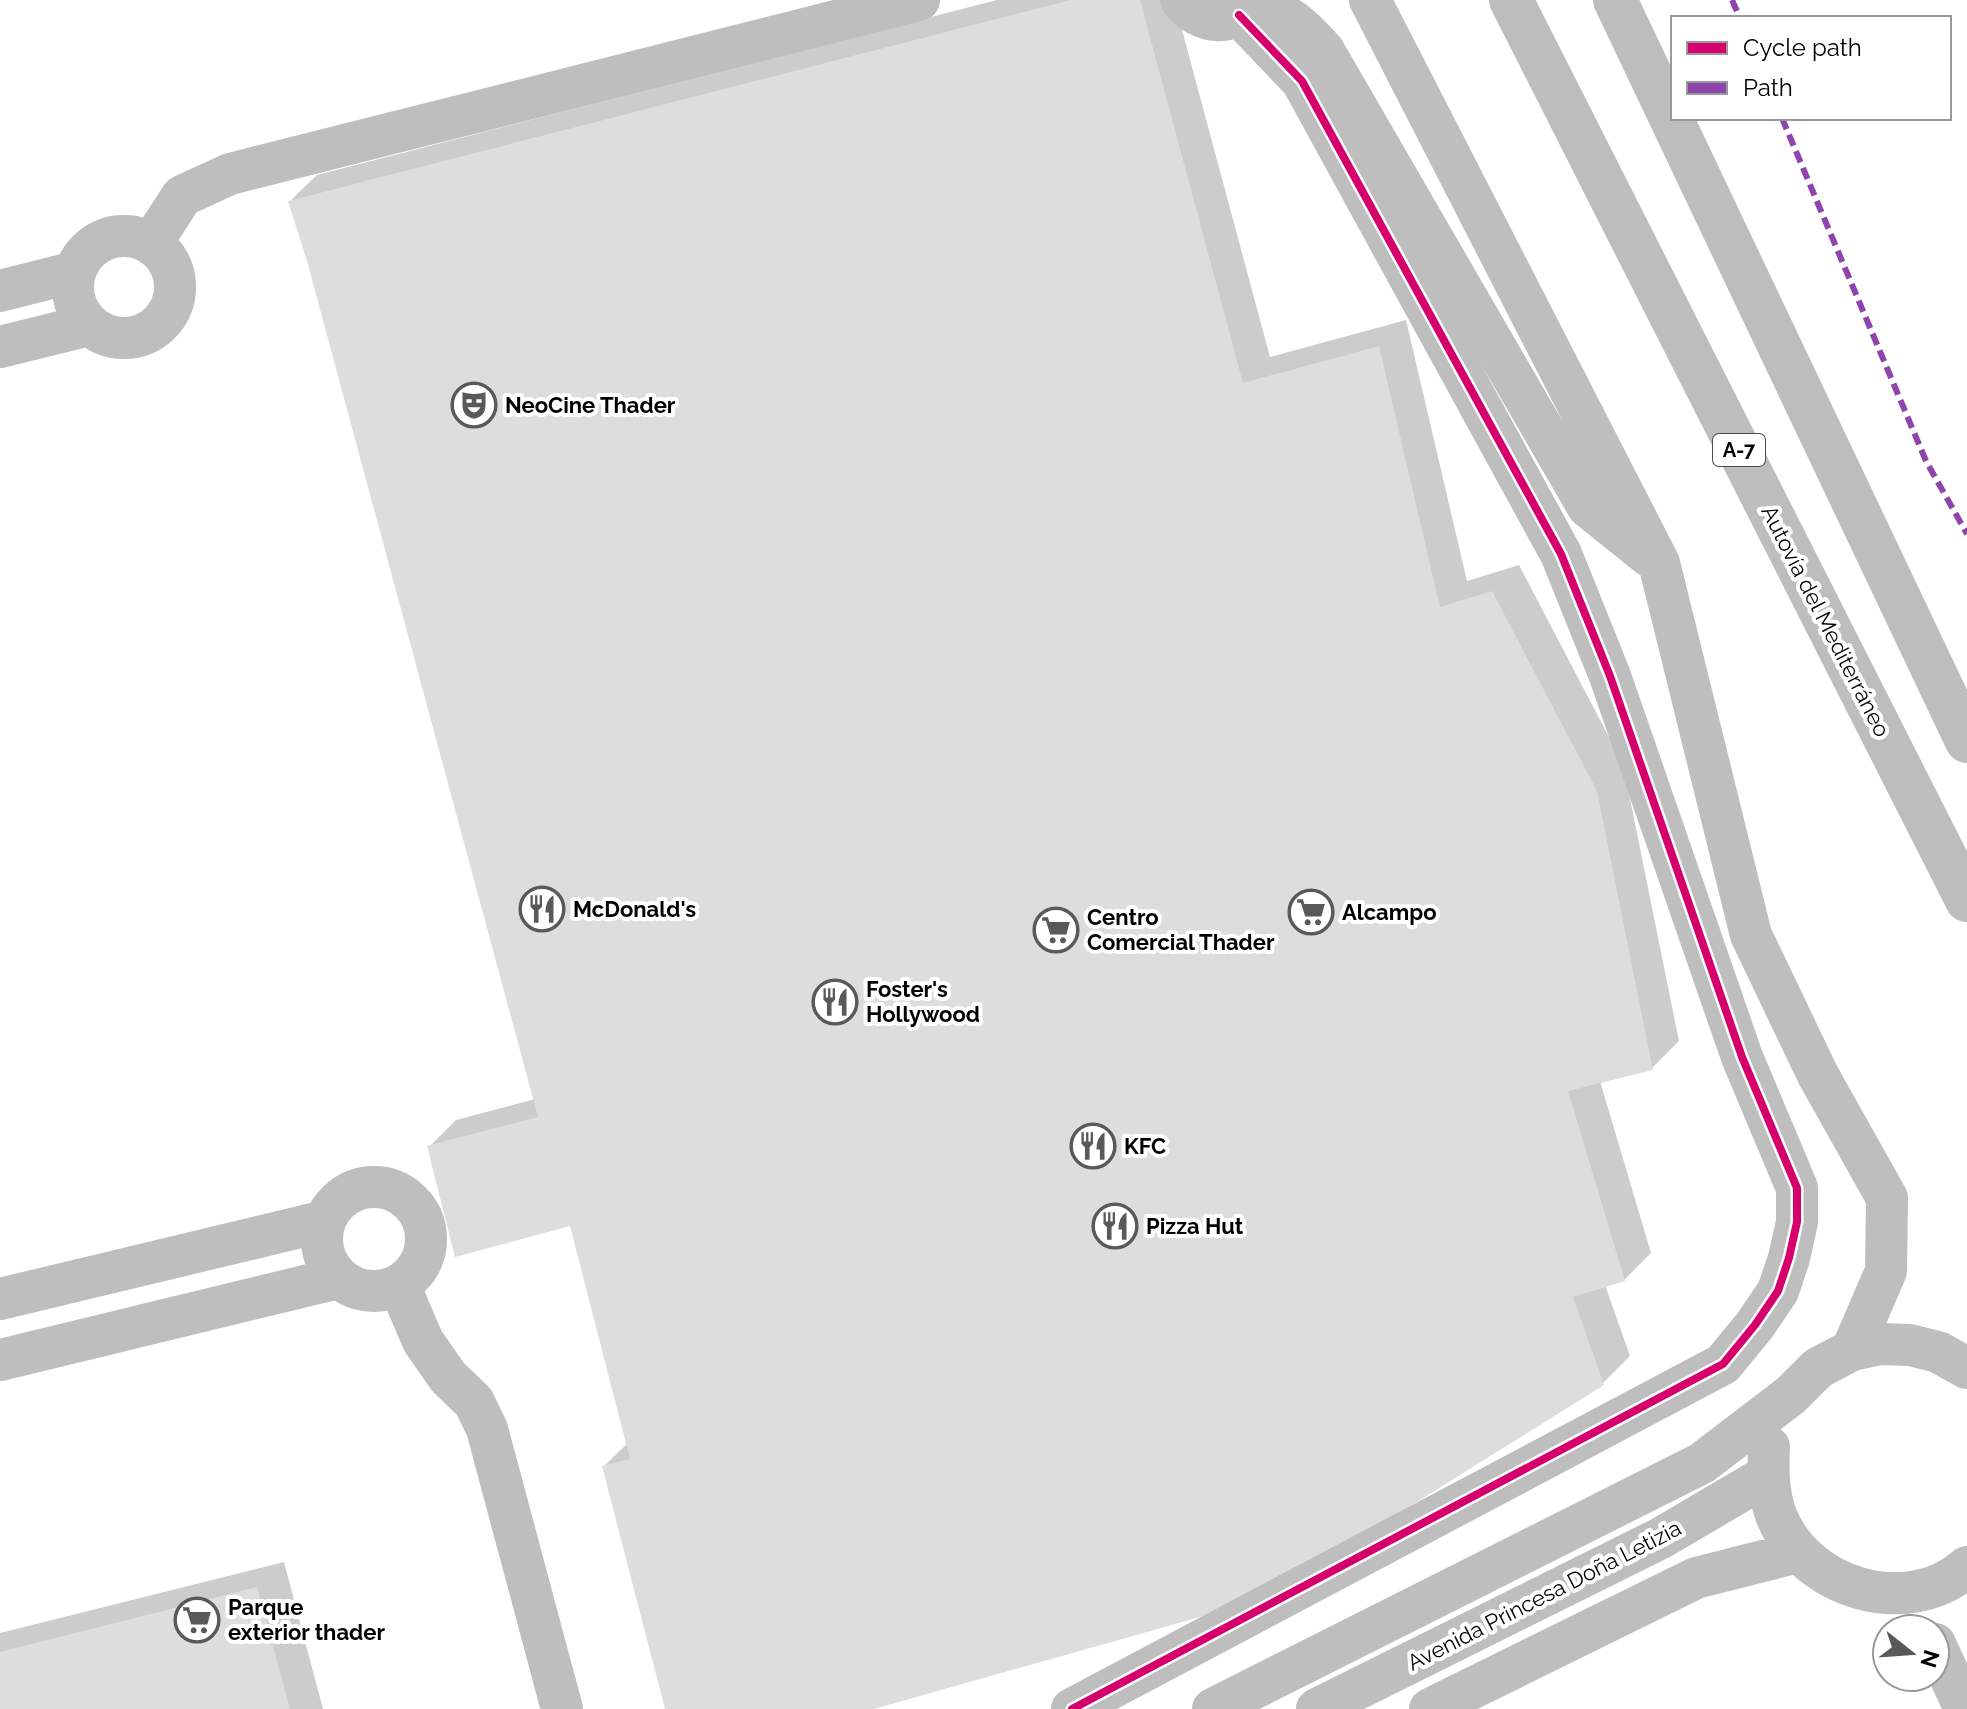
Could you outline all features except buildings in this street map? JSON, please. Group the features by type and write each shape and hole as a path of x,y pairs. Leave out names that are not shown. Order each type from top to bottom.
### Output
{"highway":[{"name":"Autovía del Mediterráneo","path":"1511,0 1967,900"},
{"path":"1615,0 1671,118"},
{"path":"1672,120 1967,741"}],"street":[{"path":"151,244 182,196 230,174 849,9 919,0"},
{"path":"1181,0 1198,16 1212,20 1226,20 1248,7 1272,8 1301,24 1324,51 1588,507 1659,563"},
{"path":"1370,0 1659,563 1751,935 1818,1075 1887,1198 1886,1271 1852,1350"},
{"path":"1072,1709 1723,1364 1778,1291 1797,1222 1797,1188 1742,1057 1610,676 1561,554 1302,81 1248,7"},
{"path":"121,236 151,244 164,256 172,271 175,288 163,320 150,331 135,337 118,338 102,334 89,325 74,301 75,272 82,258 106,239 121,236"},
{"path":"0,291 75,272"},
{"path":"0,347 89,325"},
{"path":"386,1188 402,1195 420,1215 426,1241 423,1259 413,1274 399,1285 374,1292 349,1286 338,1278 323,1252 325,1221 331,1209 353,1190 386,1188"},
{"path":"0,1299 325,1221"},
{"path":"0,1360 338,1278"},
{"path":"399,1285 423,1341 448,1377 474,1402 487,1429 562,1709"},
{"path":"1213,1709 1702,1463 1791,1395 1818,1368 1852,1350 1880,1344 1910,1345 1938,1352 1967,1368"},
{"path":"1791,1395 1769,1447 1768,1475 1777,1516 1798,1552 1822,1572 1849,1587 1880,1593 1920,1611 1967,1567"},
{"name":"Avenida Princesa Doña Letizia","path":"1317,1709 1661,1538 1768,1475"},
{"path":"1430,1709 1696,1578 1798,1552"},
{"path":"1951,1679 1965,1709"}],"marked path":[{"path":"1732,0 1739,16"},
{"path":"1783,120 1926,461 1967,534"}],"cycle path":[{"path":"1072,1709 1723,1364 1778,1291 1797,1222 1797,1188 1742,1057 1610,676 1561,554 1302,81 1239,15"}],"place":[{"name":"NeoCine Thader","path":"474,405"},
{"name":"McDonald's","path":"542,909"},
{"name":"Alcampo","path":"1311,912"},
{"name":"Centro Comercial Thader","path":"1056,930"},
{"name":"Foster's Hollywood","path":"835,1002"},
{"name":"KFC","path":"1093,1146"},
{"name":"Pizza Hut","path":"1115,1226"},
{"name":"Parque exterior thader","path":"197,1620"}]}
